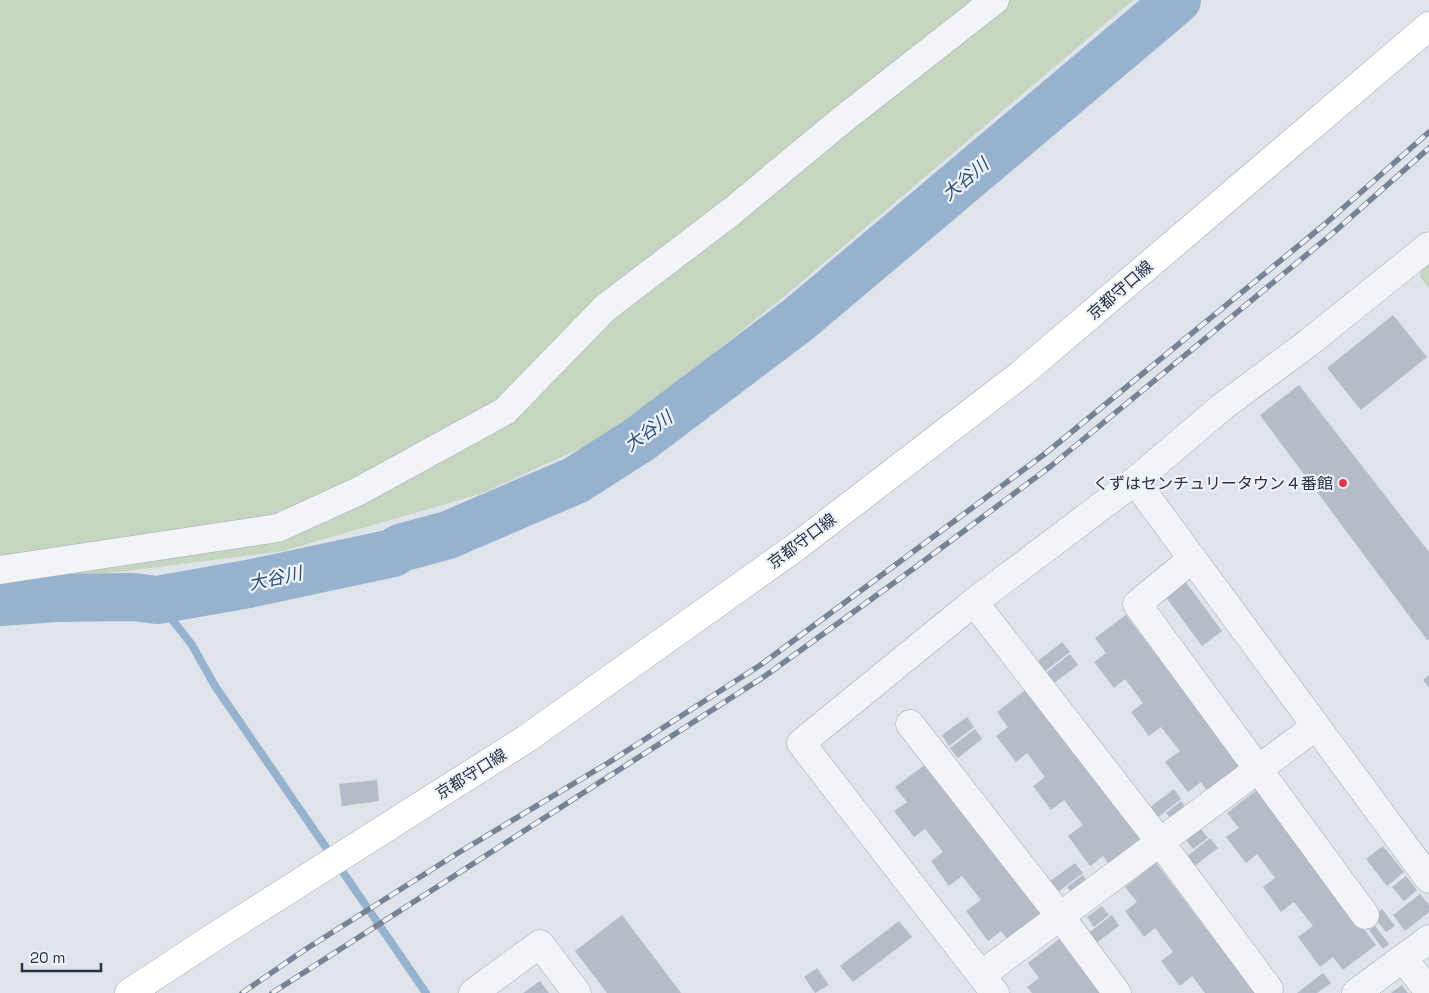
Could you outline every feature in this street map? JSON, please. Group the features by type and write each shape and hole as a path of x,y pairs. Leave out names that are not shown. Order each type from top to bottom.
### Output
{"main road":[{"name":"京都守口線","path":"129,993 526,739 796,547 1021,374 1429,26"}],"street":[{"path":"0,570 278,528 359,491 505,411 605,308 731,212 842,120 995,0"},
{"path":"1315,726 1060,916 988,984 801,743 974,602 1135,481 1222,406 1307,344 1429,246"},
{"path":"1135,481 1429,879"},
{"path":"1192,559 1137,604 1365,914"},
{"path":"974,602 1160,842 1269,989"},
{"path":"910,724 1060,916 1117,993"},
{"path":"1356,993 1429,938"},
{"path":"473,993 540,944 577,993"},
{"path":"1404,958 1429,992"}],"green space":[{"path":"0,0 1133,0 785,296 610,435 480,494 283,551 119,572 0,583"},
{"path":"1429,262 1429,288 1420,277 1421,267"}],"building":[{"path":"1393,315 1427,357 1361,410 1327,368"},
{"name":"くずはセンチュリータウン４番館","path":"1299,385 1429,552 1429,639 1427,640 1260,415"},
{"path":"1185,581 1222,631 1202,646 1165,596"},
{"path":"1126,615 1244,770 1210,795 1201,782 1188,792 1165,762 1180,751 1161,727 1149,736 1131,712 1143,703 1125,679 1114,688 1094,662 1106,653 1095,638"},
{"path":"1062,642 1070,652 1045,671 1038,661"},
{"path":"1070,654 1078,665 1054,683 1046,673"},
{"path":"1429,675 1429,688 1423,680"},
{"path":"1028,688 1146,844 1112,869 1103,856 1090,866 1068,836 1083,825 1064,800 1051,810 1033,786 1045,777 1027,753 1016,762 996,736 1008,727 997,712"},
{"path":"967,717 974,727 949,746 942,735"},
{"path":"975,729 982,739 958,758 950,748"},
{"path":"926,764 1044,919 1011,944 1001,931 988,941 966,911 981,900 962,876 949,886 931,861 943,852 925,829 914,837 894,811 907,802 895,787"},
{"path":"377,780 379,801 342,806 339,784"},
{"path":"1174,789 1181,799 1157,818 1149,808"},
{"path":"1258,789 1376,945 1343,970 1333,957 1320,967 1298,937 1313,926 1294,902 1281,912 1263,887 1275,878 1257,854 1246,863 1226,837 1239,828 1227,813"},
{"path":"1181,801 1188,811 1173,822 1166,813"},
{"path":"1201,829 1208,838 1193,849 1186,840"},
{"path":"1210,838 1218,848 1193,867 1186,857"},
{"path":"1383,846 1404,872 1387,886 1366,859"},
{"path":"1075,863 1083,873 1058,892 1050,881"},
{"path":"1156,863 1255,993 1205,993 1192,976 1180,986 1161,961 1173,952 1155,928 1144,937 1125,911 1137,902 1125,887"},
{"path":"1083,875 1089,885 1074,896 1067,887"},
{"path":"1406,876 1417,890 1404,901 1392,887"},
{"path":"1420,894 1429,905 1429,912 1405,931 1393,915"},
{"path":"1102,906 1109,915 1094,927 1087,917"},
{"path":"1382,909 1395,926 1386,932 1373,916"},
{"path":"622,915 681,993 607,993 575,951"},
{"path":"1112,915 1119,926 1095,944 1087,934"},
{"path":"899,921 912,937 853,982 840,966"},
{"path":"1375,926 1389,944 1383,949 1369,930"},
{"path":"1059,939 1100,993 1032,993 1027,987 1039,978 1028,963"},
{"path":"817,968 829,985 815,993 804,977"},
{"path":"1323,973 1331,983 1317,993 1297,993"},
{"path":"540,981 549,993 523,993"},
{"path":"1402,985 1408,993 1391,993"}],"waterway":[{"name":"大谷川","path":"0,602 56,598 133,597 157,600 248,584 393,553 400,548 448,535 576,480 640,439 799,319 1177,0"},
{"path":"157,600 192,645 215,686 426,993"}],"railway":[{"path":"242,993 306,949 458,853 608,763 762,664 1046,453 1325,224 1429,132"},
{"path":"272,993 765,676 913,569 1051,466 1333,233 1429,148"}],"place":[{"name":"くずはセンチュリータウン４番館","path":"1343,483"}]}
